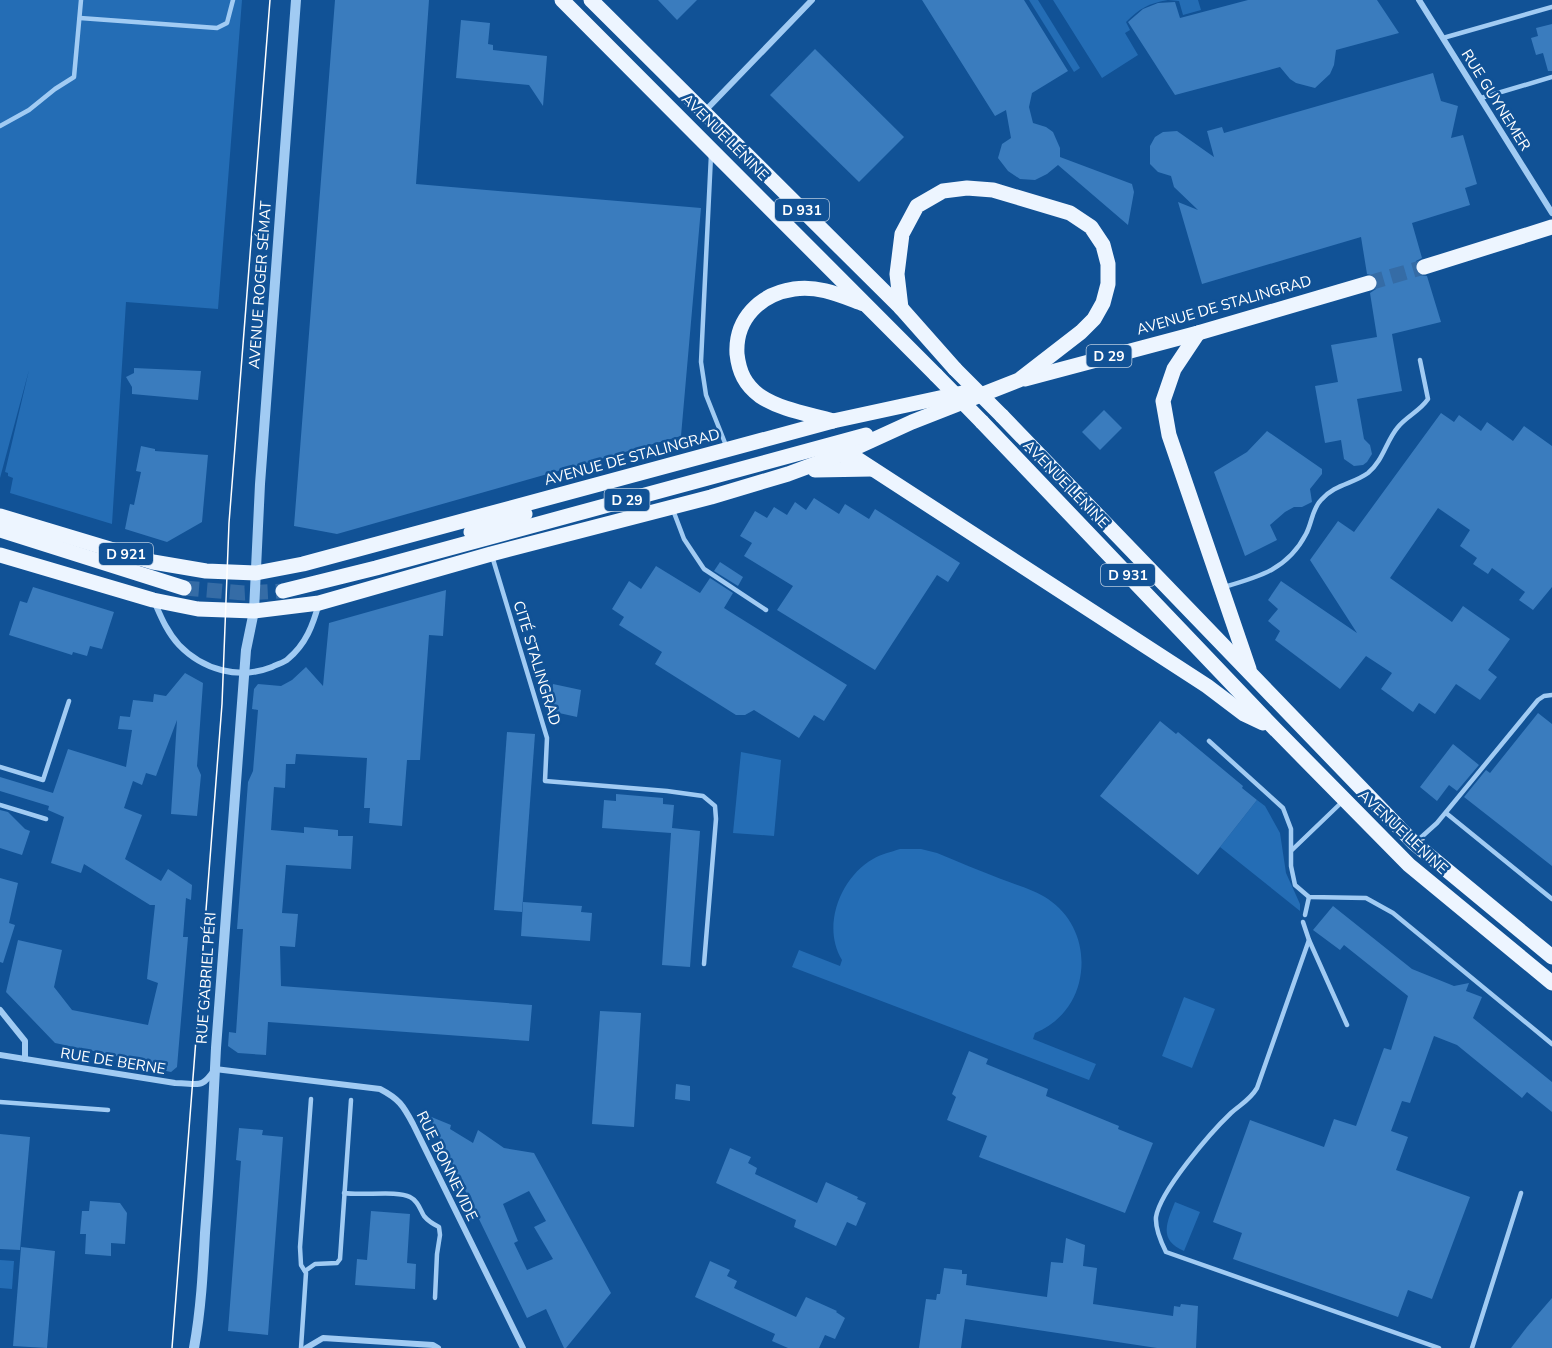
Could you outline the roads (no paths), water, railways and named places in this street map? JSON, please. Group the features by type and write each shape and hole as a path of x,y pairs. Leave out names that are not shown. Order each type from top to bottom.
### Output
{"main road":[{"name":"AVENUE LÉNINE","path":"562,0 869,306 1409,866 1552,983"},
{"name":"AVENUE LÉNINE","path":"591,0 901,308 955,369 1414,843 1552,957"},
{"path":"901,308 897,274 902,234 917,206 943,191 967,188 993,190 1070,213 1091,227 1103,245 1108,264 1108,284 1103,303 1094,319 1081,332 1019,380"},
{"path":"1424,267 1552,227"},
{"name":"AVENUE DE STALINGRAD","path":"256,573 303,564 833,421 1019,380 1198,333 1369,283"},
{"path":"833,421 774,403 760,396 749,386 739,366 737,348 739,330 755,306 777,293 794,288 828,291 869,306"},
{"path":"1198,333 1174,369 1163,401 1169,435 1250,673"},
{"name":"AVENUE DE STALINGRAD","path":"254,611 319,603 788,474 842,454 912,422 1019,380"},
{"name":"AVENUE DE STALINGRAD","path":"283,591 912,422"},
{"path":"801,453 842,454 856,458 1207,686 1244,714 1274,728"},
{"name":"D 29","path":"341,577 657,469"},
{"path":"788,474 831,469 872,469"},
{"name":"D 921","path":"0,516 153,562 206,570 256,573"},
{"name":"D 921","path":"0,530 184,588 146,584 0,541"},
{"name":"D 921","path":"0,555 153,600 198,609 254,611"}],"street":[{"name":"AVENUE ROGER SÉMAT","path":"254,611 261,472 296,0"},
{"path":"704,112 812,0"},
{"name":"RUE GUYNEMER","path":"1419,0 1552,213"},
{"path":"153,600 165,626 178,645 194,658 224,672 244,673 266,669 286,661 302,645 310,631 319,603"},
{"name":"RUE GABRIEL PÉRI","path":"194,1348 204,1251 244,673 254,611"},
{"path":"0,1010 26,1041 26,1059"},
{"name":"RUE DE BERNE","path":"0,1055 175,1083 200,1084 206,1082 215,1069"},
{"name":"RUE BONNEVIDE","path":"215,1069 380,1089 403,1104 523,1348"},
{"path":"306,1348 324,1338 433,1345 438,1348"}],"lane":[{"path":"0,126 29,110 74,77 81,0"},
{"path":"80,18 217,28 226,23 233,7 233,0"},
{"path":"1443,38 1552,7"},
{"path":"1481,98 1552,77"},
{"path":"712,149 701,362 705,395 728,449"},
{"path":"1222,588 1267,573 1282,565 1306,534 1320,501 1344,483 1357,480 1369,472 1378,462 1398,426 1423,407 1428,399 1420,360"},
{"path":"672,507 684,539 704,569 766,610"},
{"name":"CITÉ STALINGRAD","path":"491,554 547,738 544,781 694,794 703,796 715,806 716,819 704,964"},
{"path":"1414,843 1446,813 1538,700 1552,695"},
{"path":"0,767 43,780 69,701"},
{"path":"1209,741 1283,808 1291,829 1291,866 1295,885 1309,897 1366,898 1393,913 1552,1044"},
{"path":"1292,850 1343,800"},
{"path":"0,805 46,819"},
{"path":"1446,813 1552,899"},
{"path":"1305,915 1309,897"},
{"path":"1304,922 1347,1025"},
{"path":"1310,939 1257,1088 1251,1098 1233,1111 1213,1131 1164,1195 1156,1218 1160,1239 1166,1252 1439,1348"},
{"path":"301,1348 305,1271 301,1265 300,1247 310,1099"},
{"path":"305,1271 315,1264 337,1263 340,1259 351,1100"},
{"path":"0,1102 108,1110"},
{"path":"344,1193 400,1194 409,1197 415,1201 425,1217 439,1227 435,1298"},
{"path":"1472,1348 1521,1193"}],"tunnel":[{"path":"1369,283 1424,267"},
{"path":"184,588 244,593 283,591"}],"tram line":[{"path":"172,1348 222,704 229,523 270,0"}]}
